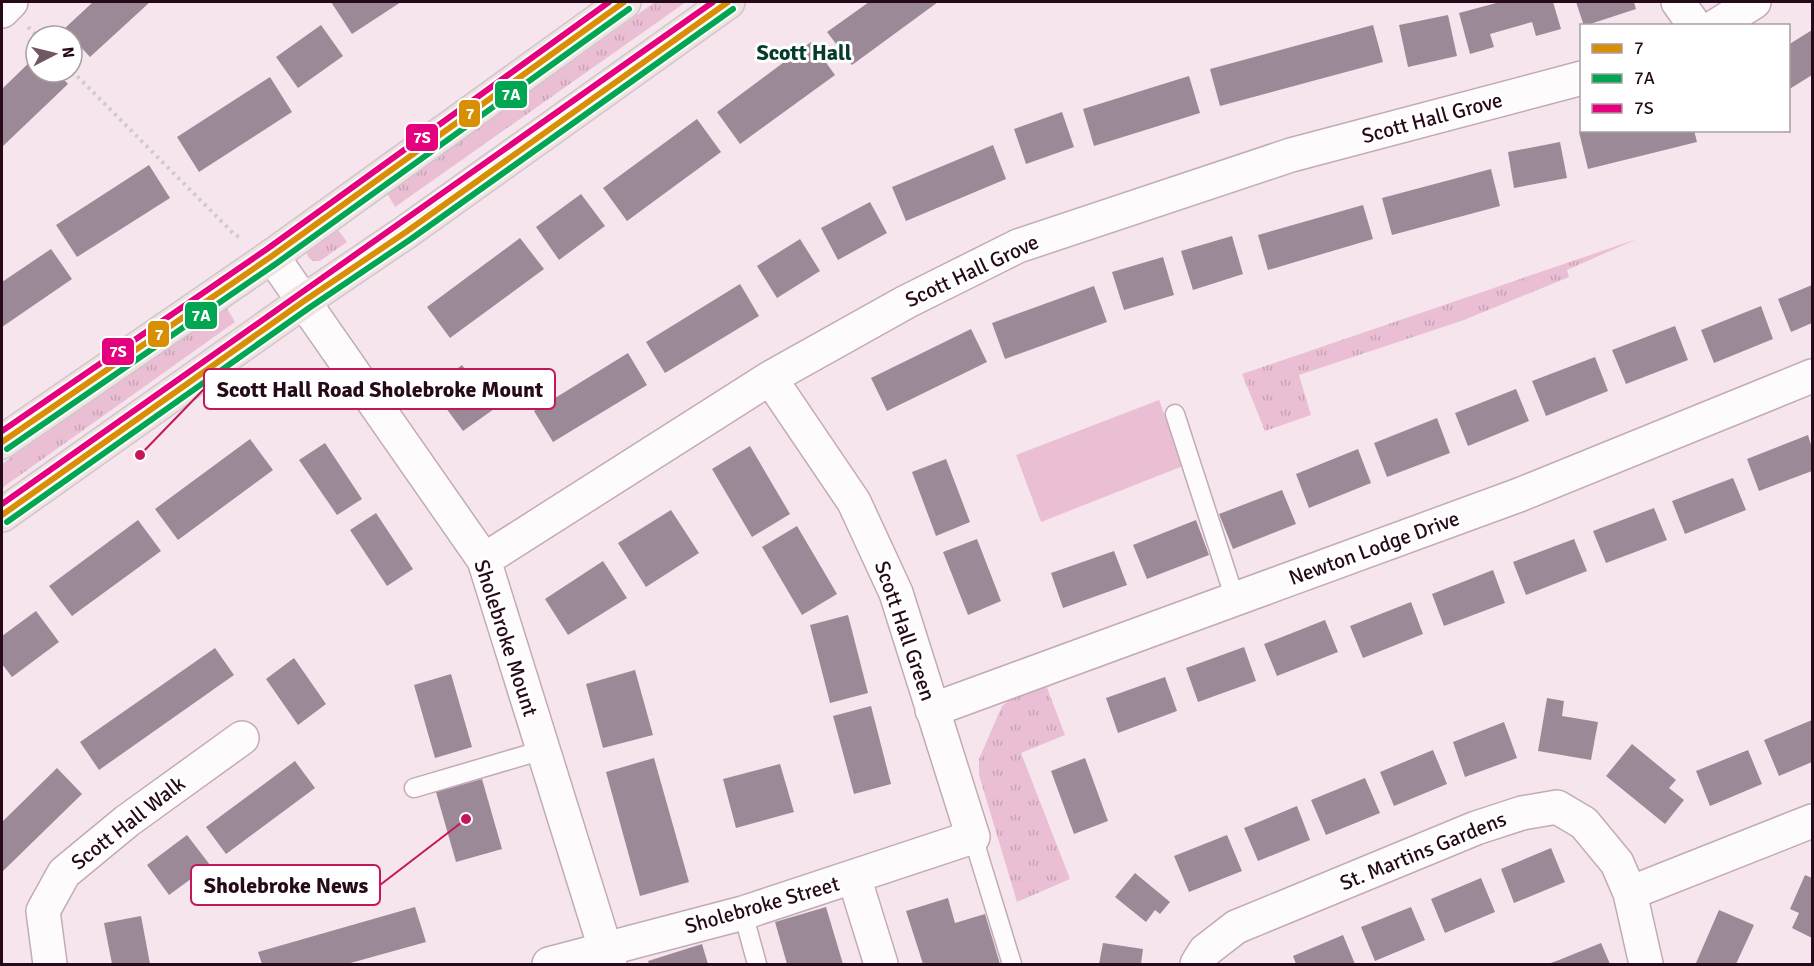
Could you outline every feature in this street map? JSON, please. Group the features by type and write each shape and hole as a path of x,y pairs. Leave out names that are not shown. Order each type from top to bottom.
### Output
{"highway":[{"path":"2,442 272,256 624,2"},
{"path":"2,515 304,301 406,232 728,2"}],"street":[{"path":"1678,2 1694,24"},
{"path":"1719,24 1754,2"},
{"name":"Scott Hall Grove","path":"484,560 770,378 906,302 1018,246 1291,155 1580,78"},
{"name":"Sholebroke Mount","path":"272,256 484,560 607,956"},
{"name":"Newton Lodge Drive","path":"932,710 1519,495 1812,376"},
{"name":"Scott Hall Green","path":"770,378 854,502 896,593 973,837"},
{"name":"Scott Hall Walk","path":"50,964 43,911 64,873 127,820 242,738"},
{"name":"St. Martins Gardens","path":"1197,964 1204,951 1236,927 1476,828 1522,813 1557,807 1584,823 1617,863 1630,892 1646,964"},
{"path":"1630,892 1812,821"},
{"name":"Sholebroke Street","path":"549,964 607,956 973,837"},
{"path":"854,877 881,964"}],"lane":[{"path":"1175,414 1234,599"},
{"path":"414,788 543,750"},
{"path":"973,837 1012,964"},
{"path":"743,913 757,964"}],"path":[{"path":"84,83 234,234 272,256"}],"green space":[{"path":"655,2 686,2 395,207 387,193"},
{"path":"336,227 347,242 320,261 313,261 309,258 306,252 310,246"},
{"path":"1637,239 1567,270 1569,277 1464,320 1299,375 1311,415 1265,431 1242,374"},
{"path":"226,307 235,322 2,488 2,464"},
{"path":"1159,400 1183,466 1041,522 1016,455"},
{"path":"1046,685 1065,735 1021,753 1070,879 1017,902 979,775 979,759 1002,706 1012,698"}],"building":[{"path":"93,2 150,2 90,57 84,51 84,24 69,24"},
{"path":"331,2 401,2 352,34"},
{"path":"869,2 938,2 852,65 827,32"},
{"path":"1500,2 1553,2 1561,29 1536,36 1532,22 1490,34 1494,47 1470,54 1459,13"},
{"path":"1576,2 1634,2 1636,9 1590,24 1583,24"},
{"path":"1448,15 1457,56 1408,67 1399,25"},
{"path":"321,25 343,56 298,88 276,57"},
{"path":"1373,25 1383,62 1220,106 1210,69"},
{"path":"1812,30 1812,75 1790,89 1790,44"},
{"path":"811,42 835,75 740,144 717,112"},
{"path":"24,68 24,84 68,84 2,147 2,89"},
{"path":"1189,76 1200,113 1094,146 1083,109"},
{"path":"270,77 292,112 199,172 177,137"},
{"path":"1062,112 1074,147 1026,164 1014,129"},
{"path":"697,119 721,152 627,221 603,188"},
{"path":"1579,132 1694,132 1697,142 1588,169"},
{"path":"1560,142 1567,178 1514,188 1508,152"},
{"path":"993,145 1006,179 906,221 892,187"},
{"path":"149,165 170,198 77,257 56,225"},
{"path":"1491,169 1500,206 1392,235 1382,198"},
{"path":"581,194 605,226 559,260 536,227"},
{"path":"870,202 887,233 838,260 821,228"},
{"path":"1363,205 1373,239 1268,270 1258,235"},
{"path":"1232,236 1243,274 1193,290 1181,251"},
{"path":"520,238 544,269 450,338 427,307"},
{"path":"800,239 820,271 777,298 757,266"},
{"path":"51,249 72,279 2,327 2,282"},
{"path":"1163,257 1174,295 1124,310 1112,272"},
{"path":"740,284 759,316 665,373 646,342"},
{"path":"1812,285 1812,323 1791,332 1778,299"},
{"path":"1094,286 1107,322 1005,359 992,323"},
{"path":"1761,306 1773,339 1714,363 1701,330"},
{"path":"1675,326 1688,360 1626,384 1612,350"},
{"path":"971,329 987,362 887,411 871,378"},
{"path":"628,353 647,385 553,442 534,411"},
{"path":"1595,357 1608,391 1546,416 1532,381"},
{"path":"462,365 494,409 463,431 431,388"},
{"path":"1516,389 1529,421 1468,446 1455,413"},
{"path":"1437,418 1450,453 1387,477 1374,443"},
{"path":"1808,435 1812,448 1812,471 1759,491 1747,459"},
{"path":"250,439 273,470 178,540 155,509"},
{"path":"325,443 362,499 337,515 299,460"},
{"path":"750,446 790,514 752,537 712,469"},
{"path":"1358,449 1371,483 1309,508 1296,474"},
{"path":"946,459 970,522 936,536 912,472"},
{"path":"1733,478 1746,510 1685,534 1672,501"},
{"path":"1282,490 1296,524 1233,549 1219,514"},
{"path":"1654,508 1667,540 1606,563 1593,531"},
{"path":"671,510 699,553 646,587 618,543"},
{"path":"376,513 413,569 387,586 350,530"},
{"path":"138,520 161,551 72,616 49,586"},
{"path":"1196,520 1209,555 1147,579 1133,545"},
{"path":"797,526 837,594 802,615 762,547"},
{"path":"977,539 1001,601 968,615 943,552"},
{"path":"1574,539 1587,571 1526,595 1513,562"},
{"path":"1114,551 1127,585 1063,608 1051,573"},
{"path":"603,561 627,598 568,635 545,599"},
{"path":"1493,570 1505,603 1444,626 1432,594"},
{"path":"1411,602 1423,634 1363,658 1350,626"},
{"path":"36,611 59,642 12,677 2,664 2,636"},
{"path":"848,615 868,693 830,703 810,625"},
{"path":"1325,620 1338,652 1277,676 1264,644"},
{"path":"1244,647 1256,681 1198,702 1186,668"},
{"path":"215,648 234,675 99,770 80,742"},
{"path":"294,658 326,704 298,725 266,679"},
{"path":"635,670 653,735 603,748 586,684"},
{"path":"451,674 472,747 435,758 414,685"},
{"path":"1165,677 1177,711 1118,733 1106,698"},
{"path":"1547,698 1564,701 1562,716 1598,722 1591,760 1538,751"},
{"path":"871,706 891,784 854,794 833,716"},
{"path":"1812,720 1812,762 1779,776 1764,740"},
{"path":"1504,722 1517,758 1465,777 1453,742"},
{"path":"1632,744 1676,780 1669,788 1684,800 1665,824 1606,776"},
{"path":"1433,750 1447,784 1394,806 1380,772"},
{"path":"1748,750 1762,784 1710,806 1696,771"},
{"path":"654,758 689,882 640,896 606,772"},
{"path":"1085,758 1108,821 1074,834 1051,771"},
{"path":"295,761 315,788 226,854 206,827"},
{"path":"780,764 794,812 736,828 723,779"},
{"path":"57,768 82,794 2,872 2,822"},
{"path":"1365,778 1380,813 1326,835 1311,800"},
{"path":"482,779 502,849 456,862 436,792"},
{"path":"1297,806 1310,840 1258,861 1244,828"},
{"path":"187,835 210,865 169,895 147,865"},
{"path":"1227,835 1242,871 1189,892 1174,856"},
{"path":"1551,848 1565,882 1514,903 1501,869"},
{"path":"1135,873 1170,902 1160,914 1155,910 1146,922 1115,897"},
{"path":"1805,875 1812,878 1812,938 1792,928 1799,913 1790,909"},
{"path":"1481,878 1495,912 1445,933 1431,899"},
{"path":"948,898 955,923 985,914 1000,964 923,964 906,911"},
{"path":"415,907 426,942 347,964 262,964 258,952"},
{"path":"826,907 843,964 787,964 775,922"},
{"path":"1411,907 1425,940 1375,961 1361,927"},
{"path":"1719,910 1754,925 1736,964 1696,963"},
{"path":"141,916 150,964 112,964 104,923"},
{"path":"1343,935 1355,964 1296,964 1293,956"},
{"path":"1103,943 1143,949 1141,964 1099,964"},
{"path":"1601,943 1610,964 1548,964 1559,960"},
{"path":"702,944 708,964 649,964 648,961"}],"transit line":[{"name":"7S","path":"2,431 267,249 609,2"},
{"name":"7","path":"2,442 272,256 624,2"},
{"name":"7S","path":"2,504 713,2"},
{"name":"7","path":"2,515 304,301 406,232 728,2"},
{"name":"7A","path":"7,449 277,263 629,9"},
{"name":"7A","path":"7,522 309,308 411,239 733,9"}],"place":[{"name":"Scott Hall Road Sholebroke Mount","path":"140,455"},
{"name":"Sholebroke News","path":"466,819"}],"district":[{"name":"Scott Hall","path":"804,52"}]}
